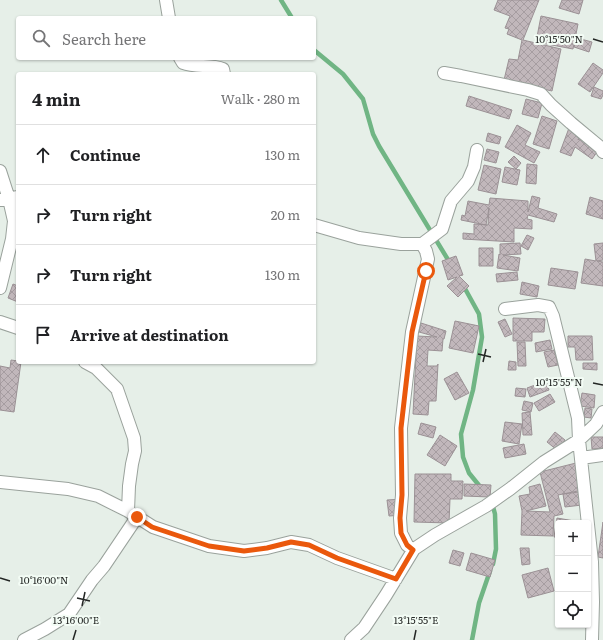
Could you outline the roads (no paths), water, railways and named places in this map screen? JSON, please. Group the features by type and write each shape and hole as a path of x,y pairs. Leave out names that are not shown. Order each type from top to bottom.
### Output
{"street":[{"path":"166,0 169,16"},
{"path":"181,60 183,63 188,65 217,66 223,68 224,72"},
{"path":"444,73 541,94 561,114 601,148 603,152"},
{"path":"316,226 359,238 401,244 424,242 442,229 451,201 468,181 474,167 477,150"},
{"path":"0,171 14,221 12,239 0,288"},
{"path":"413,550 407,545 401,533 401,428 412,332 428,259 424,242"},
{"path":"505,309 538,304 549,307 553,316 578,418 592,562 592,640"},
{"path":"0,322 16,327"},
{"path":"24,640 45,629 68,614 104,566 133,514 129,486 135,451 134,438 117,388 96,368 89,364"},
{"path":"351,640 364,628 413,550 435,535 486,506 544,462 579,440 596,424 603,412"},
{"path":"581,458 603,455"},
{"path":"0,482 68,489 98,496 133,514 152,527 209,546 244,551 267,548 291,542 309,545 337,558 396,579"}],"waterway":[{"path":"281,0 291,16"},
{"path":"316,52 343,74 363,99 373,134 379,146 450,263"},
{"path":"463,285 479,314 482,337 473,390 461,434 463,457 469,473 482,489"},
{"path":"492,503 495,514 496,549 493,564"},
{"path":"472,640 479,603 490,571"}]}
